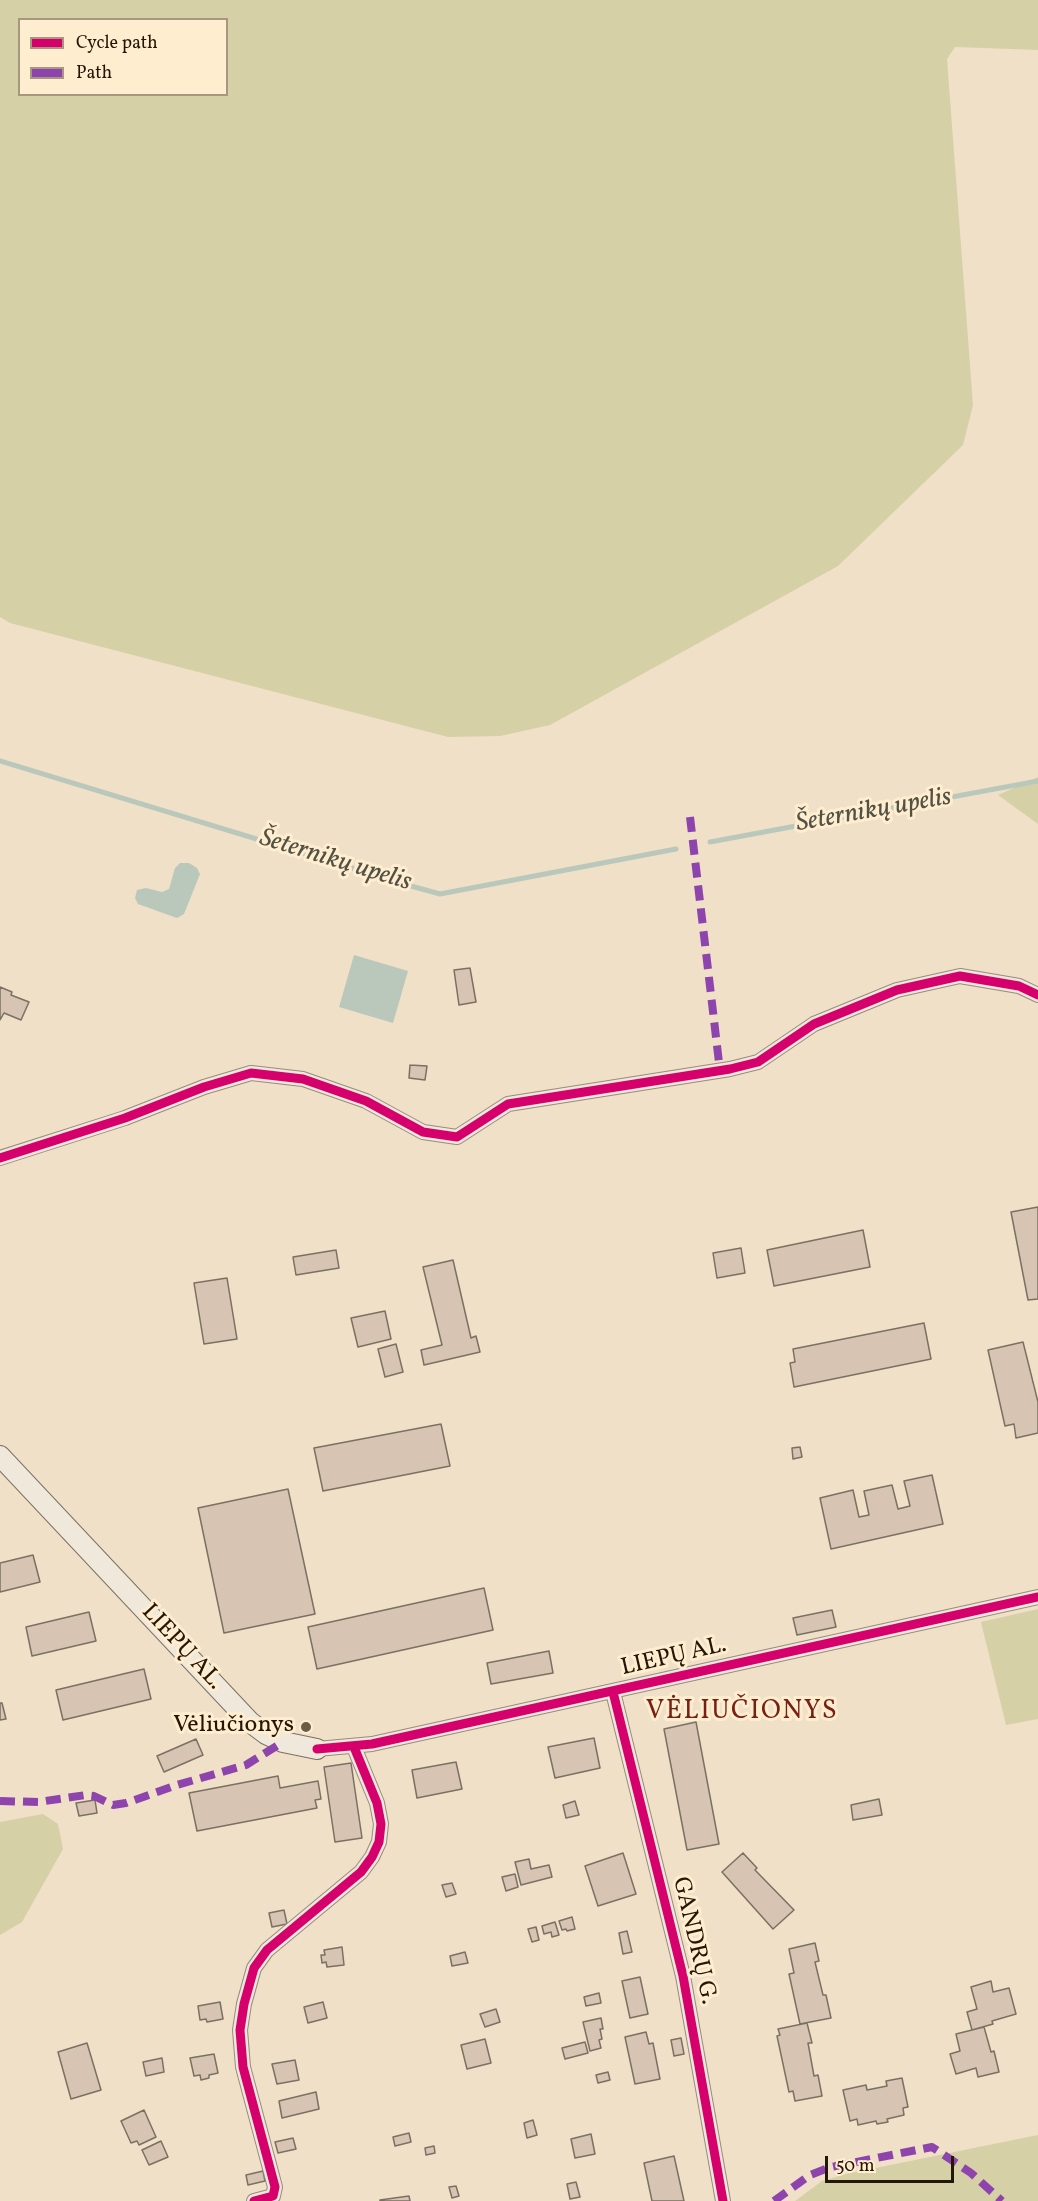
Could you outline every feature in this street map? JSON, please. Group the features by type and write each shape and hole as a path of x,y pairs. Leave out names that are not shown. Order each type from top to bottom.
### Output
{"main road":[{"name":"LIEPŲ AL.","path":"0,1456 250,1722 266,1734 283,1742 317,1749"}],"street":[{"path":"0,1158 125,1118 204,1087 251,1073 303,1079 366,1101 423,1132 457,1137 508,1104 730,1069 758,1062 814,1024 897,990 960,976 1018,986 1038,995"},
{"name":"LIEPŲ AL.","path":"317,1749 354,1747 613,1692 1038,1596"},
{"name":"GANDRŲ G.","path":"613,1692 683,1976 723,2201"},
{"path":"254,2201 273,2196 275,2187 243,2067 240,2030 244,2004 254,1968 267,1950 361,1872 379,1842 381,1824 377,1803 354,1747"}],"shaded area":[{"path":"0,0 1038,0 1038,50 955,47 947,59 973,405 963,445 838,566 550,725 500,736 448,737 10,623 0,617"},
{"path":"1038,777 1038,824 998,795"},
{"path":"180,863 189,863 197,868 200,874 184,914 177,918 138,904 135,898 137,890 146,888 162,892 169,889 175,868"},
{"path":"354,955 408,971 393,1023 339,1007"},
{"path":"1038,1609 1038,1719 1006,1725 981,1622"},
{"path":"43,1814 58,1824 63,1849 22,1922 0,1935 0,1822"},
{"path":"1038,2135 1038,2201 795,2201 822,2181 846,2174"}],"building":[{"path":"470,968 476,1002 459,1005 454,970"},
{"path":"0,987 12,992 11,995 29,1002 21,1020 4,1013 0,1020"},
{"path":"410,1065 427,1066 425,1080 409,1078"},
{"path":"1038,1207 1038,1299 1028,1300 1011,1212"},
{"path":"863,1230 870,1267 774,1286 767,1250"},
{"path":"741,1248 745,1273 717,1278 713,1253"},
{"path":"336,1250 339,1268 296,1275 293,1257"},
{"path":"453,1260 471,1338 476,1336 480,1352 424,1365 421,1350 442,1345 423,1267"},
{"path":"227,1278 237,1339 204,1344 194,1283"},
{"path":"385,1311 391,1339 358,1347 351,1318"},
{"path":"924,1323 931,1359 794,1387 790,1363 795,1362 793,1349"},
{"path":"1023,1342 1038,1402 1038,1433 1016,1438 1014,1424 1005,1426 988,1350"},
{"path":"396,1344 403,1372 385,1377 378,1349"},
{"path":"441,1424 450,1466 323,1491 314,1448"},
{"path":"800,1447 802,1457 793,1459 792,1448"},
{"path":"932,1475 943,1524 831,1549 820,1498 853,1490 859,1517 869,1515 864,1491 892,1485 898,1509 910,1506 904,1481"},
{"path":"288,1489 315,1614 224,1633 198,1508"},
{"path":"33,1555 40,1582 0,1592 0,1563"},
{"path":"484,1588 493,1630 317,1669 308,1627"},
{"path":"832,1610 836,1627 797,1635 793,1618"},
{"path":"89,1612 96,1641 32,1656 26,1627"},
{"path":"549,1651 553,1673 491,1684 487,1663"},
{"path":"144,1669 151,1699 63,1720 56,1690"},
{"path":"0,1703 2,1703 6,1719 0,1720"},
{"path":"696,1722 719,1844 687,1850 664,1729"},
{"path":"594,1738 600,1768 555,1778 548,1747"},
{"path":"196,1739 203,1755 164,1772 157,1756"},
{"path":"456,1762 462,1789 417,1798 412,1770"},
{"path":"351,1763 362,1838 335,1842 324,1767"},
{"path":"278,1776 280,1788 318,1781 321,1799 315,1800 317,1808 197,1831 189,1793"},
{"path":"879,1799 882,1815 853,1820 851,1805"},
{"path":"95,1800 97,1813 79,1816 76,1803"},
{"path":"575,1801 579,1815 566,1818 563,1805"},
{"path":"623,1853 636,1894 598,1906 585,1866"},
{"path":"743,1853 757,1868 755,1870 794,1910 773,1929 722,1872"},
{"path":"529,1859 531,1869 549,1865 552,1877 521,1885 515,1862"},
{"path":"515,1874 518,1887 506,1891 502,1877"},
{"path":"452,1883 456,1894 446,1897 442,1885"},
{"path":"284,1910 287,1924 272,1927 269,1913"},
{"path":"572,1917 575,1929 562,1930 559,1921"},
{"path":"555,1922 559,1935 552,1937 551,1932 544,1934 542,1926"},
{"path":"536,1927 539,1940 532,1942 528,1929"},
{"path":"627,1931 632,1952 623,1954 619,1933"},
{"path":"815,1943 819,1961 815,1962 831,2018 800,2024 789,1974 794,1973 789,1949"},
{"path":"342,1947 344,1965 327,1967 326,1962 322,1963 321,1955 325,1955 324,1950"},
{"path":"465,1952 468,1963 452,1966 450,1956"},
{"path":"640,1977 648,2014 630,2018 622,1981"},
{"path":"991,1981 993,1992 1009,1988 1016,2014 972,2030 967,2012 977,2009 971,1987"},
{"path":"599,1993 601,2003 586,2006 584,1997"},
{"path":"220,2002 223,2019 207,2022 206,2019 200,2020 198,2006"},
{"path":"323,2002 327,2018 308,2023 304,2007"},
{"path":"496,2009 500,2022 485,2027 480,2014"},
{"path":"601,2018 603,2029 600,2029 602,2039 599,2040 601,2048 590,2051 583,2022"},
{"path":"807,2023 812,2043 808,2043 814,2076 818,2075 822,2096 795,2101 793,2091 789,2092 777,2036 780,2035 778,2029"},
{"path":"984,2027 991,2052 994,2051 999,2072 978,2077 976,2068 956,2074 950,2054 960,2051 956,2034"},
{"path":"646,2032 649,2044 653,2043 660,2079 635,2084 625,2037"},
{"path":"681,2038 684,2054 674,2056 671,2040"},
{"path":"485,2039 491,2063 467,2069 461,2045"},
{"path":"585,2042 588,2053 565,2059 562,2048"},
{"path":"87,2043 101,2090 71,2099 58,2052"},
{"path":"214,2054 218,2073 201,2080 200,2075 194,2076 190,2058"},
{"path":"162,2058 164,2072 146,2076 143,2062"},
{"path":"295,2060 299,2080 277,2084 272,2064"},
{"path":"608,2072 610,2080 598,2083 596,2075"},
{"path":"902,2078 908,2107 903,2108 904,2115 877,2124 876,2121 858,2125 857,2119 850,2121 843,2090 866,2085 867,2090 887,2086 886,2081"},
{"path":"316,2092 319,2109 282,2118 279,2101"},
{"path":"144,2110 156,2137 139,2145 137,2141 131,2143 121,2121"},
{"path":"533,2120 537,2135 527,2138 524,2123"},
{"path":"409,2133 411,2142 395,2146 393,2137"},
{"path":"591,2134 595,2154 575,2158 571,2139"},
{"path":"293,2138 296,2149 278,2153 275,2142"},
{"path":"161,2141 168,2157 149,2165 142,2150"},
{"path":"434,2146 435,2153 426,2155 425,2148"},
{"path":"674,2156 684,2201 652,2201 644,2163"},
{"path":"263,2171 265,2181 248,2185 246,2175"},
{"path":"576,2182 580,2197 570,2199 567,2184"},
{"path":"456,2186 459,2196 452,2198 449,2187"},
{"path":"409,2196 410,2201 380,2201 380,2200"}],"waterway":[{"name":"Šeternikų upelis","path":"0,761 440,894 676,849"},
{"name":"Šeternikų upelis","path":"710,842 1038,781"}],"marked path":[{"path":"690,817 720,1071"},
{"path":"0,1801 38,1802 86,1795 94,1796 113,1805 126,1803 246,1765 283,1742"},
{"path":"774,2201 810,2175 831,2167 932,2147 971,2173 1002,2201"}],"cycle path":[{"path":"0,1158 125,1118 204,1087 251,1073 303,1079 366,1101 423,1132 457,1137 508,1104 730,1069 758,1062 814,1024 897,990 960,976 1019,986 1038,995"},
{"path":"317,1749 372,1744 1038,1597"},
{"path":"613,1692 683,1976 723,2201"},
{"path":"254,2201 273,2196 275,2187 243,2067 240,2030 244,2004 254,1968 267,1950 361,1872 379,1842 381,1824 377,1803 354,1747"}],"place":[{"name":"Vėliučionys","path":"306,1727"}],"district":[{"name":"VĖLIUČIONYS","path":"742,1713"}]}
